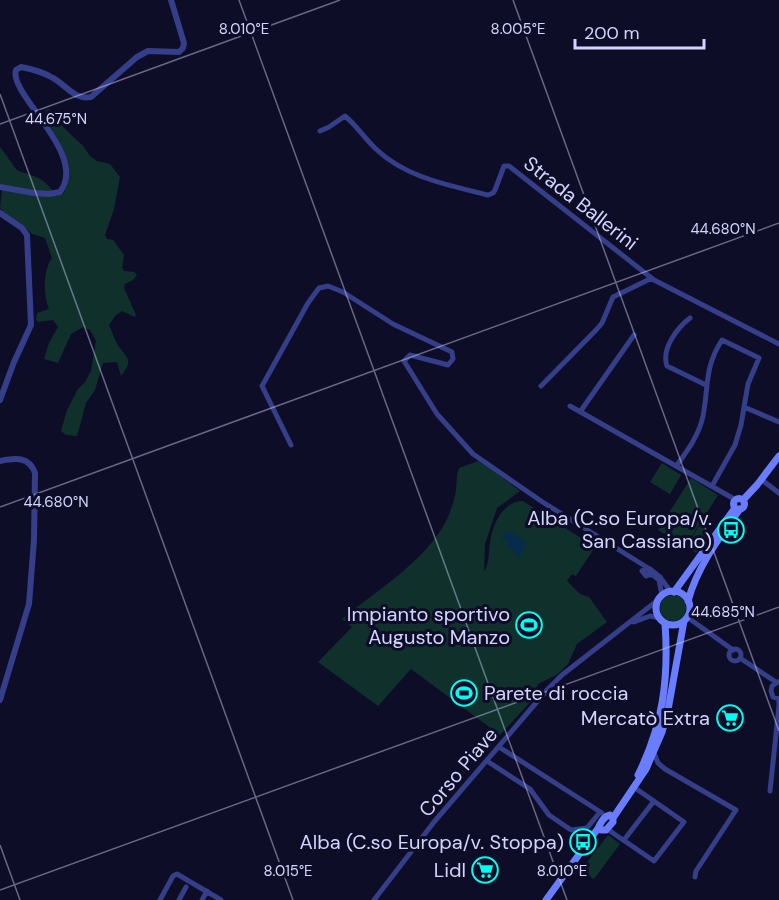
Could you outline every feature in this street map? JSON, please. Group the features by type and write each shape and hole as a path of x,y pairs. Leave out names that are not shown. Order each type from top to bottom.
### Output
{"main road":[{"path":"548,900 603,829 608,815 638,774 657,732 666,681 662,621 656,610 660,598 673,592 738,504 762,480 779,456"},
{"path":"608,815 635,788 654,753 668,710 693,584 738,504"},
{"path":"673,592 682,595 688,601"},
{"path":"662,621 675,625 685,619"},
{"path":"548,900 603,829"}],"street":[{"path":"0,187 49,194 60,192 66,183 67,169 62,154 16,80 16,70 21,67 39,71 54,78 76,95 91,97 147,51 178,52 183,48 184,43 171,0"},
{"name":"Strada Ballerini","path":"320,131 329,128 345,116 375,148 392,162 421,178 488,195 495,190 502,168 509,166 652,278 779,344"},
{"path":"0,213 22,228 27,235 31,306 31,325 0,400"},
{"path":"541,386 602,323 613,297 652,278"},
{"path":"291,444 262,386 308,303 320,288 328,286 342,292 393,324 452,352 453,359 448,365 410,355 404,361 437,414 473,454 525,491 636,561 653,575 659,580 660,598"},
{"path":"690,318 670,341 665,362 667,366 706,385"},
{"path":"580,412 634,335"},
{"path":"677,465 699,430 713,354 722,340 759,358 748,384 735,445 712,486"},
{"path":"570,406 677,465 738,504"},
{"path":"744,407 779,422"},
{"path":"0,461 25,460 30,463 35,473 29,604 0,700"},
{"path":"762,480 779,493"},
{"path":"647,571 660,576 673,592"},
{"name":"Corso Piave","path":"374,900 434,822 562,675 660,598"},
{"path":"627,625 650,616 662,621"},
{"path":"685,619 733,650 740,651 740,658"},
{"path":"733,650 730,654 731,659 736,661 740,658"},
{"path":"740,658 777,682 772,686 771,692 773,697 779,699 779,705 770,790"},
{"path":"487,761 530,789 549,815 571,830 587,828 608,815 499,747"},
{"path":"654,753 658,763 665,769 736,810 696,870 695,877"},
{"path":"646,769 655,766 665,769"},
{"path":"603,829 624,840 654,861 684,822 635,788"},
{"path":"624,840 654,801"},
{"path":"160,900 173,876 177,874 221,900"},
{"path":"179,900 186,887"},
{"path":"202,900 207,891"}],"green space":[{"path":"49,109 90,156 97,161 110,164 120,177 114,209 105,235 107,239 113,240 124,255 122,268 124,271 134,272 137,275 125,284 124,288 135,317 122,311 109,325 117,344 128,359 128,366 121,376 117,362 103,363 95,390 86,403 77,436 66,435 61,431 67,410 91,371 96,341 90,330 83,327 71,334 58,363 44,359 49,343 58,327 53,320 39,322 36,320 37,313 49,309 45,283 47,269 52,258 45,238 32,234 0,208 2,189 0,187 0,147 17,170 35,176 49,186 56,196 64,193 68,182 68,162 44,115"},
{"path":"478,461 520,491 497,508 485,544 484,571 488,562 493,529 499,516 509,505 523,501 595,547 576,576 572,574 567,581 580,594 589,597 607,622 577,644 568,664 558,674 538,684 533,699 500,735 411,669 378,706 318,662 352,627 342,619 401,573 429,546 448,517 455,497 459,468"},
{"path":"662,463 681,475 670,494 650,482"},
{"path":"691,478 718,495 685,547 658,530"},
{"path":"699,526 709,532 696,553 686,547"},
{"path":"673,595 682,599 686,608 682,617 673,621 664,617 660,608 664,599"},
{"path":"608,835 620,844 594,879 581,870"}],"water":[{"path":"511,532 527,543 519,557 513,554 515,550 508,548 508,542 502,538 505,533"}],"place":[{"name":"Alba (C.so Europa/v. San Cassiano)","path":"731,530"},
{"name":"Impianto sportivo Augusto Manzo","path":"529,625"},
{"name":"Parete di roccia","path":"464,693"},
{"name":"Mercatò Extra","path":"730,718"},
{"name":"Alba (C.so Europa/v. Stoppa)","path":"583,842"},
{"name":"Lidl","path":"485,870"}]}
